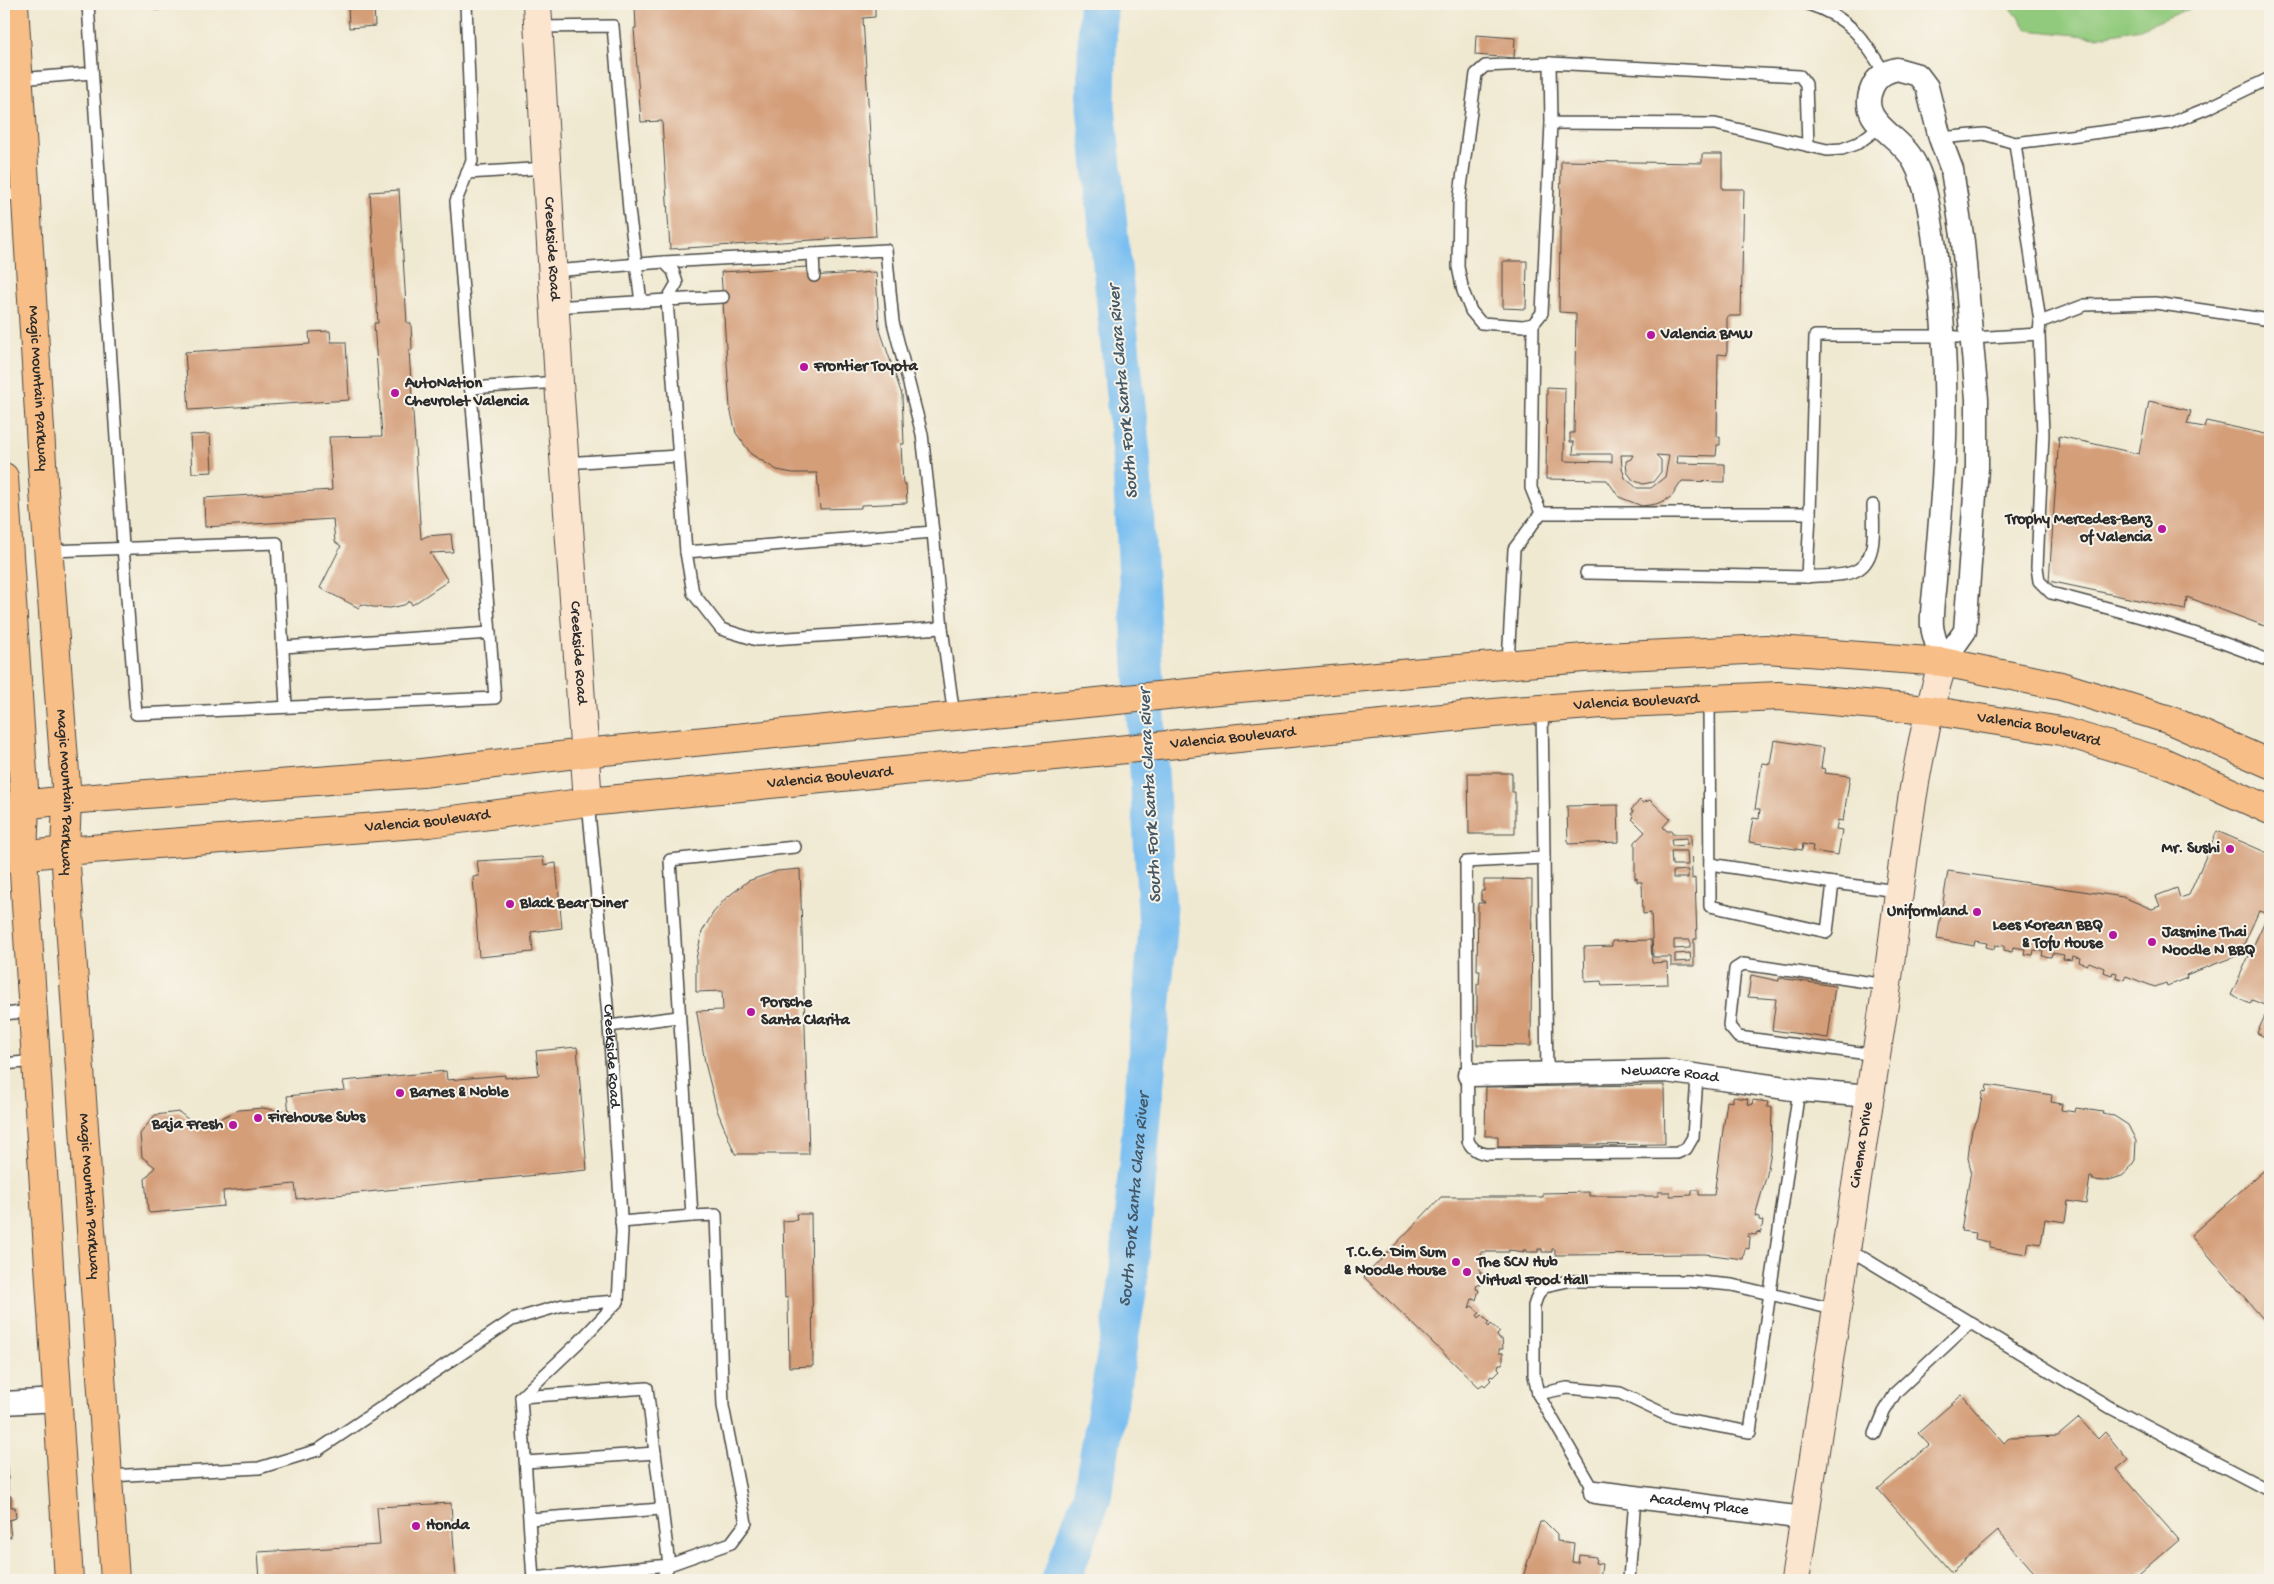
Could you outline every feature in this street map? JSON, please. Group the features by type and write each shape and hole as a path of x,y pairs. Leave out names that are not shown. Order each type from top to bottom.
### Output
{"main road":[{"name":"Magic Mountain Parkway","path":"14,4 19,79 15,194 50,551 67,800 65,851 115,1580"},
{"path":"4,477 14,806 13,858 32,1011 69,1580"},
{"path":"14,806 67,800 412,774 584,753 1228,688 1584,658 1766,649 1943,662 2061,686 2170,720 2270,764"},
{"name":"Valencia Boulevard","path":"13,858 65,851 429,823 588,802 1542,709 1779,696 1928,710 2061,731 2163,762 2270,810"}],"street":[{"name":"Creekside Road","path":"538,15 554,307 588,802"},
{"path":"1897,69 1918,75 1927,87 1940,138 1952,170 1963,242 1977,399 1978,468 1965,631 1943,662 1932,626 1944,463 1944,336 1941,292 1928,202 1920,178 1910,154 1880,127 1872,115 1869,103 1875,80 1884,72 1897,69"},
{"path":"1910,154 1928,148 1940,138"},
{"name":"Cinema Drive","path":"1795,1580 1887,985 1898,891 1928,710 1943,662"},
{"name":"Newacre Road","path":"1469,1075 1666,1071 1697,1077 1799,1090 1870,1096"},
{"path":"4,1403 57,1400"},
{"name":"Academy Place","path":"1595,1492 1804,1518"}],"lane":[{"path":"88,4 123,547 136,714 495,698 456,202 472,161 466,4"},
{"path":"1808,4 1826,10 1848,23 1864,40 1884,72"},
{"path":"538,15 613,26 629,210 641,302"},
{"path":"1542,513 1531,488 1533,324 1542,313 1551,123 1550,63"},
{"path":"1533,324 1523,326 1481,323 1471,311 1463,291 1458,268 1459,202 1476,74 1485,66 1550,63 1800,76 1806,84 1808,146"},
{"path":"19,79 92,73"},
{"path":"1940,138 1984,134 2015,144 2170,123 2208,108 2270,78"},
{"path":"1551,123 1715,124 1827,150 1842,149 1858,143 1880,127"},
{"path":"2015,144 2040,322 2043,434 2037,567 2039,582 2051,593 2166,623 2225,642 2270,661"},
{"path":"467,173 547,168"},
{"path":"553,272 664,262 886,250 893,322 922,434 942,628 954,716"},
{"path":"813,254 814,276"},
{"path":"664,262 673,271 677,283 667,300 686,552 693,593 721,629 757,640 942,628"},
{"path":"554,307 723,297"},
{"path":"2040,322 2085,305 2155,303 2270,320"},
{"path":"1807,576 1815,336 1944,336 1972,338 2040,334"},
{"path":"470,388 559,382"},
{"path":"564,463 678,456"},
{"path":"1586,574 1807,576 1854,571 1867,559 1873,545 1873,505"},
{"path":"1542,513 1810,513"},
{"path":"1508,664 1514,549 1542,513"},
{"path":"686,552 933,532"},
{"path":"50,551 277,543 286,706"},
{"path":"283,647 490,633"},
{"path":"1709,699 1710,906 1828,932 1833,883"},
{"path":"1542,709 1548,1074"},
{"name":"Creekside Road","path":"588,802 608,1026 622,1222 618,1302"},
{"path":"692,1216 678,1017 670,860 795,847"},
{"path":"1544,858 1466,862 1468,1141 1472,1147 1478,1152 1486,1154 1677,1154 1686,1149 1693,1137 1697,1077"},
{"path":"1710,864 1898,891"},
{"path":"1876,1055 1738,1037 1729,1026 1735,969 1743,964 1887,985"},
{"path":"4,1014 32,1011"},
{"path":"608,1026 678,1017"},
{"path":"4,1064 35,1061"},
{"path":"1538,1394 1567,1388 1620,1393 1673,1418 1750,1432 1799,1090"},
{"path":"520,1396 533,1579 669,1565 731,1543 746,1523 723,1406 716,1215 622,1222"},
{"path":"1847,1248 2111,1408 2270,1491"},
{"path":"1595,1492 1538,1394 1534,1374 1534,1306 1538,1294 1545,1286 1568,1281 1688,1281 1732,1285 1837,1310"},
{"path":"109,1476 259,1468 318,1450 512,1320 563,1305 618,1302"},
{"path":"520,1396 578,1343 618,1302"},
{"path":"1875,1434 1884,1412 1896,1392 1970,1324"},
{"path":"520,1396 647,1388 669,1565 661,1580"},
{"path":"526,1462 655,1453"},
{"path":"1629,1580 1635,1496"},
{"path":"530,1519 661,1509"}],"green space":[{"path":"2008,4 2200,4 2140,29 2096,37 2028,30"}],"building":[{"path":"154,4 220,4 220,5 154,10"},
{"path":"348,4 374,4 375,26 349,28"},
{"path":"655,4 875,4 875,17 863,18 876,236 670,249 662,121 641,122 634,28 636,28 635,7"},
{"path":"1476,35 1515,38 1514,58 1475,55"},
{"name":"Valencia BMW","path":"1702,154 1722,154 1722,189 1744,189 1741,316 1727,316 1727,355 1718,354 1717,437 1720,437 1720,445 1717,445 1716,456 1678,455 1677,463 1725,464 1725,482 1682,481 1672,496 1666,500 1642,506 1619,497 1607,480 1546,479 1547,387 1565,388 1564,461 1612,462 1612,454 1573,454 1574,442 1570,442 1570,433 1574,433 1576,313 1559,312 1561,161 1702,163","holes":["1621,455 1633,455 1631,459 1626,461 1627,472 1633,480 1643,484 1653,482 1661,472 1661,460 1656,455 1669,456 1665,477 1651,488 1637,488 1625,478 1622,468"]},
{"name":"AutoNation Chevrolet Valencia","path":"399,190 407,323 411,323 412,350 409,350 421,539 427,536 451,534 453,552 430,553 448,581 412,605 410,601 404,605 390,608 361,604 359,608 320,588 341,546 335,542 333,519 205,527 204,498 332,490 329,437 382,436 374,323 378,323 370,192"},
{"path":"1503,261 1527,261 1526,309 1503,308"},
{"name":"Frontier Toyota","path":"808,267 809,276 876,272 879,327 902,395 904,444 901,444 903,484 906,484 907,503 861,505 861,508 820,509 817,473 793,473 777,470 751,454 736,433 730,408 721,272"},
{"path":"330,331 331,342 346,342 349,400 189,410 185,352 310,344 309,332"},
{"name":"Trophy Mercedes-Benz of Valencia","path":"2149,401 2191,411 2187,424 2204,427 2206,421 2270,435 2270,628 2187,597 2185,610 2049,581 2059,436 2139,454"},
{"path":"210,434 212,472 192,473 190,435"},
{"path":"1774,740 1824,748 1821,768 1825,769 1824,773 1850,776 1843,821 1838,820 1836,829 1842,830 1838,855 1812,851 1813,846 1803,844 1802,850 1749,842 1753,818 1759,819 1760,809 1755,809 1762,763 1770,764"},
{"path":"1468,773 1512,773 1512,792 1515,792 1515,834 1469,834"},
{"path":"1640,800 1643,803 1650,800 1670,819 1663,827 1667,831 1672,831 1672,834 1691,834 1692,879 1695,878 1697,939 1694,939 1694,966 1671,966 1671,957 1653,957 1651,913 1643,914 1642,882 1637,882 1637,878 1635,879 1635,842 1645,832 1632,819 1634,817 1631,814 1634,812 1631,810","holes":["1687,838 1687,845 1672,846 1671,839","1671,851 1687,851 1688,865 1672,865","1688,870 1688,878 1673,878 1673,871","1674,940 1690,940 1690,948 1674,949","1690,953 1691,961 1675,962 1675,954"]},
{"path":"1618,805 1619,842 1568,844 1567,806"},
{"path":"2217,831 2270,854 2270,1040 2257,1033 2269,1007 2252,1000 2250,1004 2231,995 2268,914 2263,912 2259,911 2239,955 2186,975 2187,978 2167,986 2166,983 2155,987 2126,976 2124,980 2116,977 2117,973 2113,972 2112,975 2103,972 2104,968 2089,962 2087,965 2079,962 2080,958 2073,956 2072,960 2063,959 2064,955 2052,953 2051,957 2042,956 2043,951 2034,950 2033,955 2024,954 2025,949 2013,947 2012,952 2004,950 2004,946 1995,945 1994,949 1986,947 1987,943 1975,941 1974,946 1937,939 1948,871 2123,897 2152,909 2160,906 2156,896 2177,888 2180,898 2189,895"},
{"path":"543,857 544,865 556,863 562,928 531,932 533,952 479,957 473,877 479,876 477,861"},
{"name":"Porsche Santa Clarita","path":"800,869 809,1154 735,1154 717,1110 705,1063 696,1011 723,1010 722,991 696,992 696,959 702,932 713,913 725,899 748,881 777,871"},
{"path":"1484,880 1532,880 1531,1046 1477,1045 1477,984 1479,984 1480,971 1477,971 1478,903 1485,903 1481,901 1481,891 1484,891"},
{"path":"1651,940 1652,963 1667,962 1668,984 1602,986 1601,981 1585,982 1584,947 1612,946 1612,941"},
{"path":"1751,975 1779,981 1779,978 1835,986 1828,1038 1772,1030 1776,999 1748,997"},
{"path":"577,1047 587,1170 297,1199 295,1184 223,1191 224,1206 150,1213 148,1211 145,1179 155,1167 142,1157 140,1134 155,1115 179,1112 194,1124 217,1124 214,1121 239,1110 263,1108 289,1113 287,1096 345,1090 343,1081 446,1071 447,1080 505,1075 505,1078 539,1075 536,1051"},
{"path":"1664,1085 1665,1144 1498,1146 1498,1136 1485,1136 1486,1087"},
{"path":"1987,1085 2052,1095 2051,1102 2062,1104 2061,1110 2075,1112 2076,1108 2103,1112 2102,1114 2114,1116 2128,1125 2136,1141 2135,1160 2128,1171 2122,1176 2106,1181 2092,1180 2093,1178 2090,1177 2086,1204 2068,1201 2065,1222 2045,1219 2041,1244 2029,1242 2027,1254 1989,1248 1989,1242 1975,1239 1976,1233 1961,1231 1971,1170 1968,1158 1970,1140 1972,1129 1978,1119 1983,1091 1986,1092"},
{"path":"1733,1097 1748,1099 1747,1104 1752,1105 1753,1100 1768,1102 1767,1107 1772,1107 1771,1151 1767,1174 1755,1216 1763,1221 1761,1233 1757,1232 1756,1235 1748,1234 1747,1236 1750,1237 1749,1249 1745,1248 1743,1259 1705,1254 1555,1255 1555,1249 1552,1249 1552,1252 1542,1252 1542,1249 1538,1249 1538,1252 1509,1250 1509,1252 1481,1252 1481,1255 1485,1256 1484,1268 1480,1268 1480,1273 1484,1274 1481,1285 1477,1284 1476,1289 1479,1290 1476,1300 1472,1299 1469,1308 1472,1306 1480,1313 1477,1315 1479,1318 1482,1315 1489,1322 1487,1325 1489,1327 1491,1324 1500,1332 1497,1335 1499,1339 1502,1339 1503,1349 1499,1349 1499,1353 1503,1353 1503,1364 1499,1364 1498,1368 1500,1370 1493,1377 1489,1378 1491,1380 1485,1386 1483,1384 1479,1387 1364,1277 1441,1197 1543,1197 1543,1193 1589,1192 1589,1196 1658,1196 1658,1192 1670,1192 1670,1196 1692,1195 1692,1190 1699,1190 1699,1195 1714,1195 1727,1101 1733,1102"},
{"path":"2270,1165 2270,1327 2191,1235"},
{"path":"796,1214 811,1214 813,1366 789,1367 788,1297 785,1298 783,1221 797,1220"},
{"path":"1962,1395 2004,1443 2009,1438 2058,1436 2079,1418 2098,1439 2105,1432 2128,1460 2117,1469 2179,1540 2133,1580 2041,1580 1998,1531 1951,1572 1878,1489 1929,1445 1918,1433"},
{"path":"4,1450 8,1468 8,1496 11,1496 11,1507 15,1507 16,1518 9,1520 11,1537 4,1538"},
{"name":"Honda","path":"451,1503 456,1580 260,1580 258,1552 380,1545 377,1507"},
{"path":"1540,1522 1545,1522 1557,1534 1557,1541 1574,1543 1572,1562 1578,1563 1579,1555 1596,1557 1595,1563 1602,1564 1600,1580 1522,1580"}],"waterway":[{"name":"South Fork Santa Clara River","path":"1061,1580 1092,1496 1127,1293 1158,929 1131,454 1096,107 1098,4"}],"place":[{"name":"Valencia BMW","path":"1651,335"},
{"name":"Frontier Toyota","path":"804,367"},
{"name":"AutoNation Chevrolet Valencia","path":"395,393"},
{"name":"Trophy Mercedes-Benz of Valencia","path":"2162,529"},
{"name":"Mr. Sushi","path":"2230,849"},
{"name":"Black Bear Diner","path":"510,904"},
{"name":"Uniformland","path":"1977,912"},
{"name":"Lees Korean BBQ & Tofu House","path":"2113,935"},
{"name":"Jasmine Thai Noodle N BBQ","path":"2152,942"},
{"name":"Porsche Santa Clarita","path":"751,1012"},
{"name":"Barnes & Noble","path":"400,1093"},
{"name":"Firehouse Subs","path":"258,1118"},
{"name":"Baja Fresh","path":"233,1125"},
{"name":"T.C.G. Dim Sum & Noodle House","path":"1456,1262"},
{"name":"The SCV Hub Virtual Food Hall","path":"1467,1272"},
{"name":"Honda","path":"416,1526"}]}
